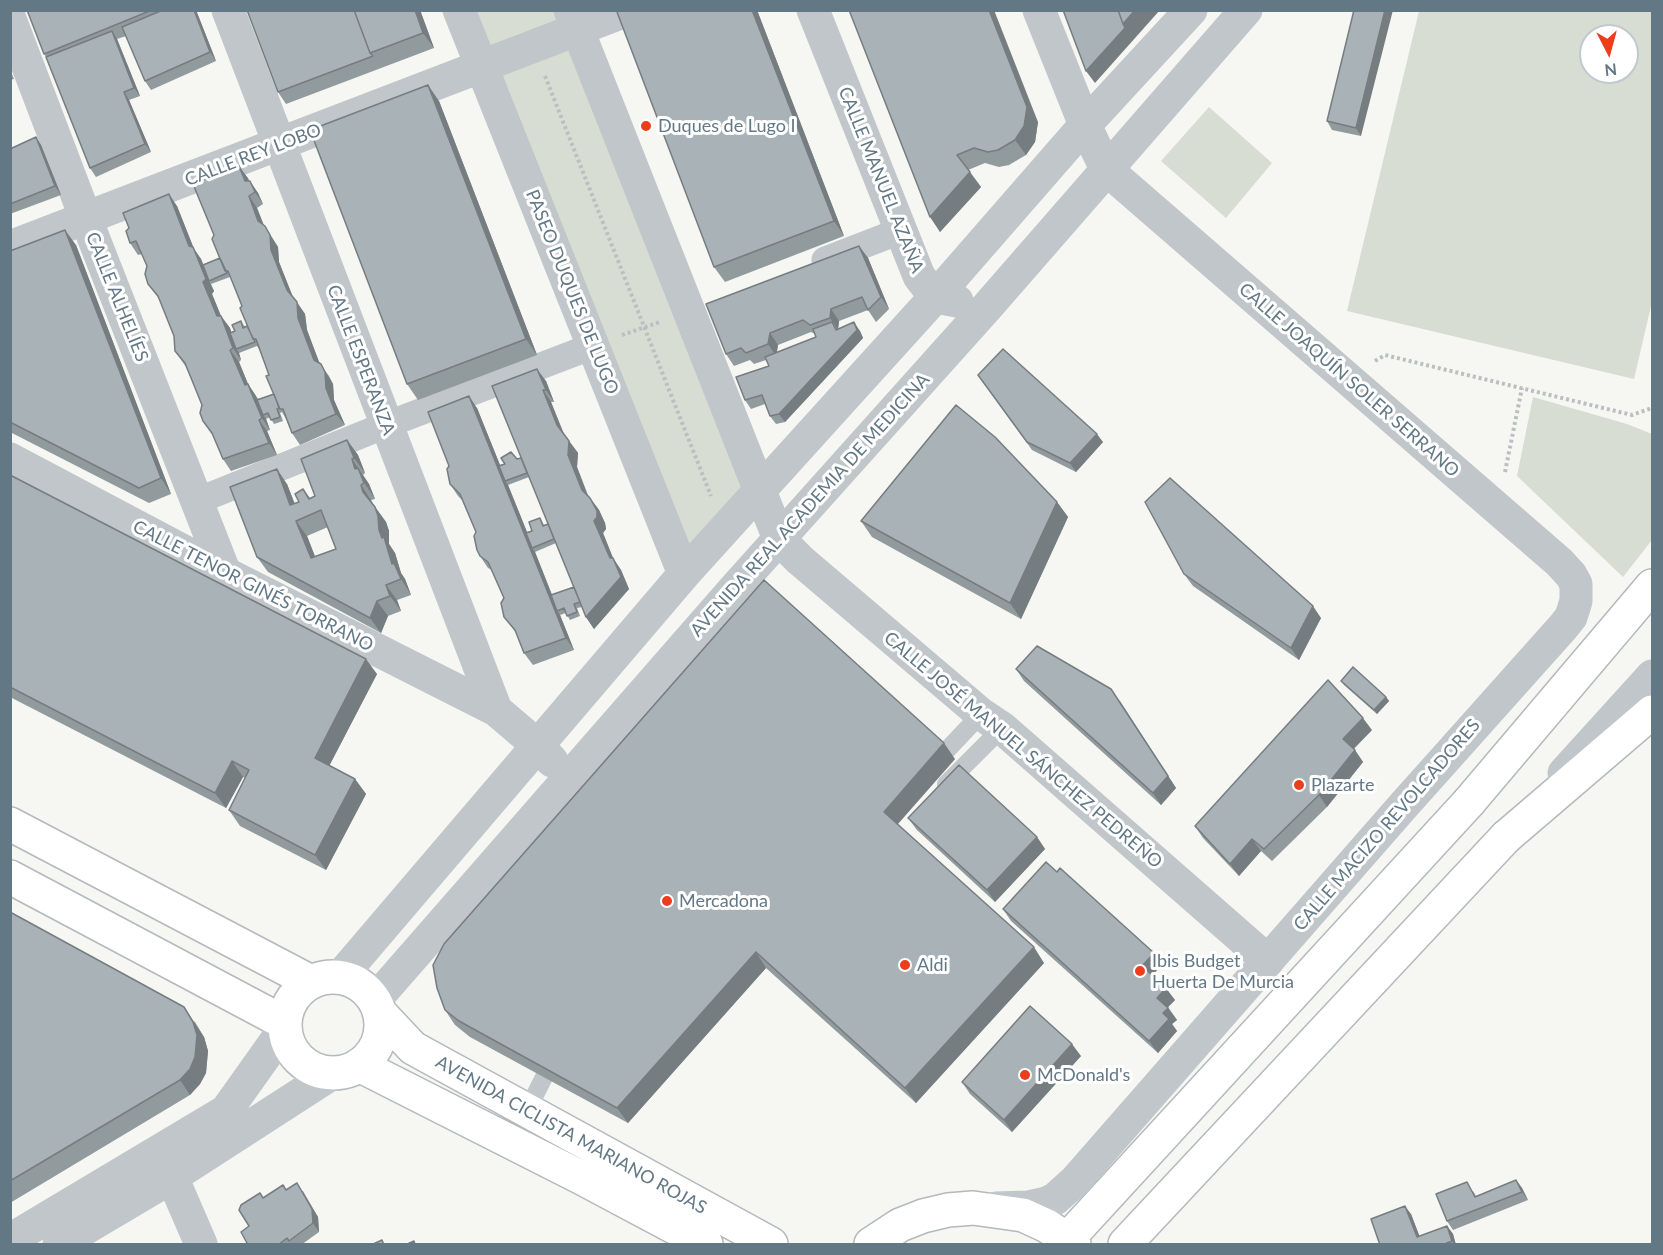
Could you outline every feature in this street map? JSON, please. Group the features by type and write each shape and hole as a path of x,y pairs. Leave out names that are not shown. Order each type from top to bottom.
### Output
{"main road":[{"path":"871,1245 900,1225 923,1216 948,1210 973,1208 1023,1215 1047,1226 1068,1243 1469,802 1653,586"},
{"path":"1125,1245 1506,837 1653,712"},
{"path":"10,824 325,979 354,981 366,989 378,1007 381,1028 378,1043 370,1056 346,1069 310,1067 300,1060 287,1040 285,1026 287,1011 292,999 301,989 325,979"},
{"path":"10,878 285,1026"},
{"name":"AVENIDA CICLISTA MARIANO ROJAS","path":"378,1007 413,1048 771,1245"},
{"name":"AVENIDA CICLISTA MARIANO ROJAS","path":"346,1069 582,1178 706,1245"}],"street":[{"name":"CALLE ESPERANZA","path":"228,10 496,710"},
{"name":"PASEO DUQUES DE LUGO","path":"459,10 684,574"},
{"name":"CALLE REY LOBO","path":"10,247 533,47 574,20 628,10"},
{"name":"CALLE MANUEL AZAÑA","path":"813,10 919,276 935,297"},
{"path":"1039,10 1085,125 1106,169"},
{"path":"325,979 537,745 684,574 935,297 1085,125 1191,10"},
{"name":"AVENIDA REAL ACADEMIA DE MEDICINA","path":"378,1007 540,828 568,779 735,588 987,307 1246,10"},
{"name":"CALLE ALHELÍES","path":"10,19 225,573"},
{"path":"574,20 700,307 760,492 779,539"},
{"name":"CALLE JOAQUÍN SOLER SERRANO","path":"1106,169 1571,575 1576,584 1576,601"},
{"path":"800,269 900,231"},
{"path":"935,297 987,307"},
{"path":"197,501 386,425 593,346"},
{"name":"CALLE TENOR GINÉS TORRANO","path":"10,459 225,573 496,710"},
{"name":"CALLE JOSÉ MANUEL SÁNCHEZ PEDREÑO","path":"779,539 800,560 992,721 1268,961"},
{"path":"684,574 735,588"},
{"name":"CALLE MACIZO REVOLCADORES","path":"973,1208 1037,1206 1055,1199 1075,1181 1183,1041 1268,961 1563,627 1571,617 1576,601"},
{"path":"1469,802 1653,611"},
{"path":"1506,837 1653,676"},
{"path":"496,710 537,745 568,779"},
{"path":"10,1240 226,1111 285,1026"},
{"path":"59,1245 346,1069"},
{"path":"172,1177 201,1245"}],"lane":[{"path":"922,777 944,751 992,721"},
{"path":"935,796 992,721"},
{"path":"528,1112 544,1077 556,1038 566,1044"},
{"path":"168,1146 172,1177"}],"path":[{"path":"533,47 725,530"},
{"path":"593,346 700,307"},
{"path":"1348,379 1385,355 1632,415 1653,408"},
{"path":"1498,509 1522,388"}],"shaded area":[{"path":"459,11 570,11 760,492 684,574"},
{"path":"1419,11 1652,11 1652,302 1634,379 1347,311"},
{"path":"1209,107 1272,163 1226,218 1161,161"},
{"path":"1533,397 1627,424 1652,434 1652,540 1623,577 1517,476"}],"building":[{"path":"27,10 152,10 44,54"},
{"path":"163,10 194,10 210,52 145,81 122,27"},
{"path":"247,10 354,10 373,56 278,92"},
{"path":"354,10 415,10 423,33 370,53"},
{"path":"621,10 752,10 834,221 714,267 617,12"},
{"path":"849,10 989,10 1027,107 1024,126 1015,140 998,150 988,152 974,148 957,155 970,172 930,217"},
{"path":"1063,10 1118,10 1125,28 1086,71"},
{"path":"1118,10 1135,10 1123,24"},
{"path":"1354,10 1385,10 1356,128 1327,121"},
{"path":"112,31 134,88 124,92 145,144 90,168 46,57"},
{"path":"428,85 526,339 407,384 310,130"},
{"path":"36,137 55,186 10,204 10,149"},
{"path":"239,166 245,181 250,181 255,192 249,196 258,221 265,226 270,235 271,250 287,290 297,302 298,318 314,360 321,364 325,372 326,388 336,414 292,433 266,376 269,375 256,339 253,339 240,308 242,306 212,239 214,235 193,184"},
{"path":"169,194 189,246 193,247 206,279 203,282 217,316 221,316 233,348 230,350 245,385 248,384 262,418 259,420 269,443 223,459 212,433 203,421 200,413 202,405 185,363 175,351 174,336 158,296 148,284 145,274 147,266 136,241 130,243 126,231 129,228 123,213"},
{"path":"65,230 161,478 139,488 10,422 10,251"},
{"path":"859,246 881,297 868,310 862,297 831,309 830,318 810,325 803,320 770,333 768,344 746,353 741,348 726,354 706,304"},
{"path":"220,258 227,273 209,281 203,265"},
{"path":"241,321 243,328 247,326 255,342 236,349 230,333 235,331 232,325"},
{"path":"832,322 836,330 854,322 857,330 779,414 770,416 762,395 745,400 736,377 769,366 765,357 816,337 813,329"},
{"path":"1003,349 1097,434 1070,463 1027,442 978,375"},
{"path":"537,369 557,425 569,441 568,455 582,490 590,498 597,511 594,521 621,577 586,617 492,386"},
{"path":"274,394 280,417 271,420 268,413 263,415 257,400"},
{"path":"469,396 566,638 524,653 515,630 504,617 501,603 504,598 488,562 480,556 477,550 474,536 476,532 460,494 450,484 447,469 449,466 428,412"},
{"path":"956,405 995,437 1057,502 1010,603 861,521"},
{"path":"347,440 354,458 352,459 355,469 358,468 364,483 361,485 363,492 375,507 379,530 382,538 384,537 392,564 394,563 401,579 386,585 390,596 377,601 370,618 257,557 230,487 277,469 290,505 299,502 295,494 303,489 309,499 315,496 301,459","holes":["321,510 336,549 311,558 296,521"]},
{"path":"511,452 517,459 521,458 527,473 505,481 499,466 505,464 501,458"},
{"path":"10,475 366,659 315,758 355,779 315,855 229,810 249,770 232,761 215,793 10,687"},
{"path":"1170,478 1313,606 1291,648 1184,574 1145,502"},
{"path":"540,518 543,526 548,524 554,539 532,548 526,533 532,531 529,522"},
{"name":"Mercadona","path":"764,580 944,743 884,812 1034,947 905,1088 756,952 617,1108 459,1021 445,1010 437,988 433,965 444,944"},
{"path":"574,587 580,602 574,604 577,612 567,616 564,608 557,611 551,595"},
{"path":"1037,646 1111,689 1168,776 1153,793 1016,669"},
{"path":"1353,667 1386,697 1374,710 1341,681"},
{"name":"Plazarte","path":"1328,680 1363,718 1343,739 1355,750 1319,795 1264,849 1252,839 1230,864 1195,826"},
{"path":"959,765 1037,837 987,890 908,818"},
{"path":"1046,862 1057,872 1060,868 1154,953 1142,966 1166,988 1157,998 1168,1008 1163,1013 1169,1019 1149,1041 1003,909"},
{"path":"10,912 184,1007 193,1022 197,1035 195,1057 190,1069 180,1080 10,1181"},
{"name":"McDonald's","path":"1030,1006 1072,1044 1004,1120 962,1082"},
{"path":"1516,1180 1522,1192 1447,1221 1436,1194 1467,1182 1475,1197"},
{"path":"297,1183 312,1209 313,1223 289,1241 287,1238 278,1245 248,1245 241,1232 249,1226 239,1210 241,1205 260,1193 263,1198 283,1185 286,1190"},
{"path":"1405,1206 1417,1237 1447,1226 1452,1241 1442,1245 1380,1245 1371,1219"},
{"path":"382,1240 384,1245 371,1245"}],"place":[{"name":"Duques de Lugo I","path":"646,126"},
{"name":"Plazarte","path":"1299,785"},
{"name":"Mercadona","path":"667,901"},
{"name":"Aldi","path":"905,965"},
{"name":"Ibis Budget Huerta De Murcia","path":"1140,971"},
{"name":"McDonald's","path":"1025,1075"}]}
